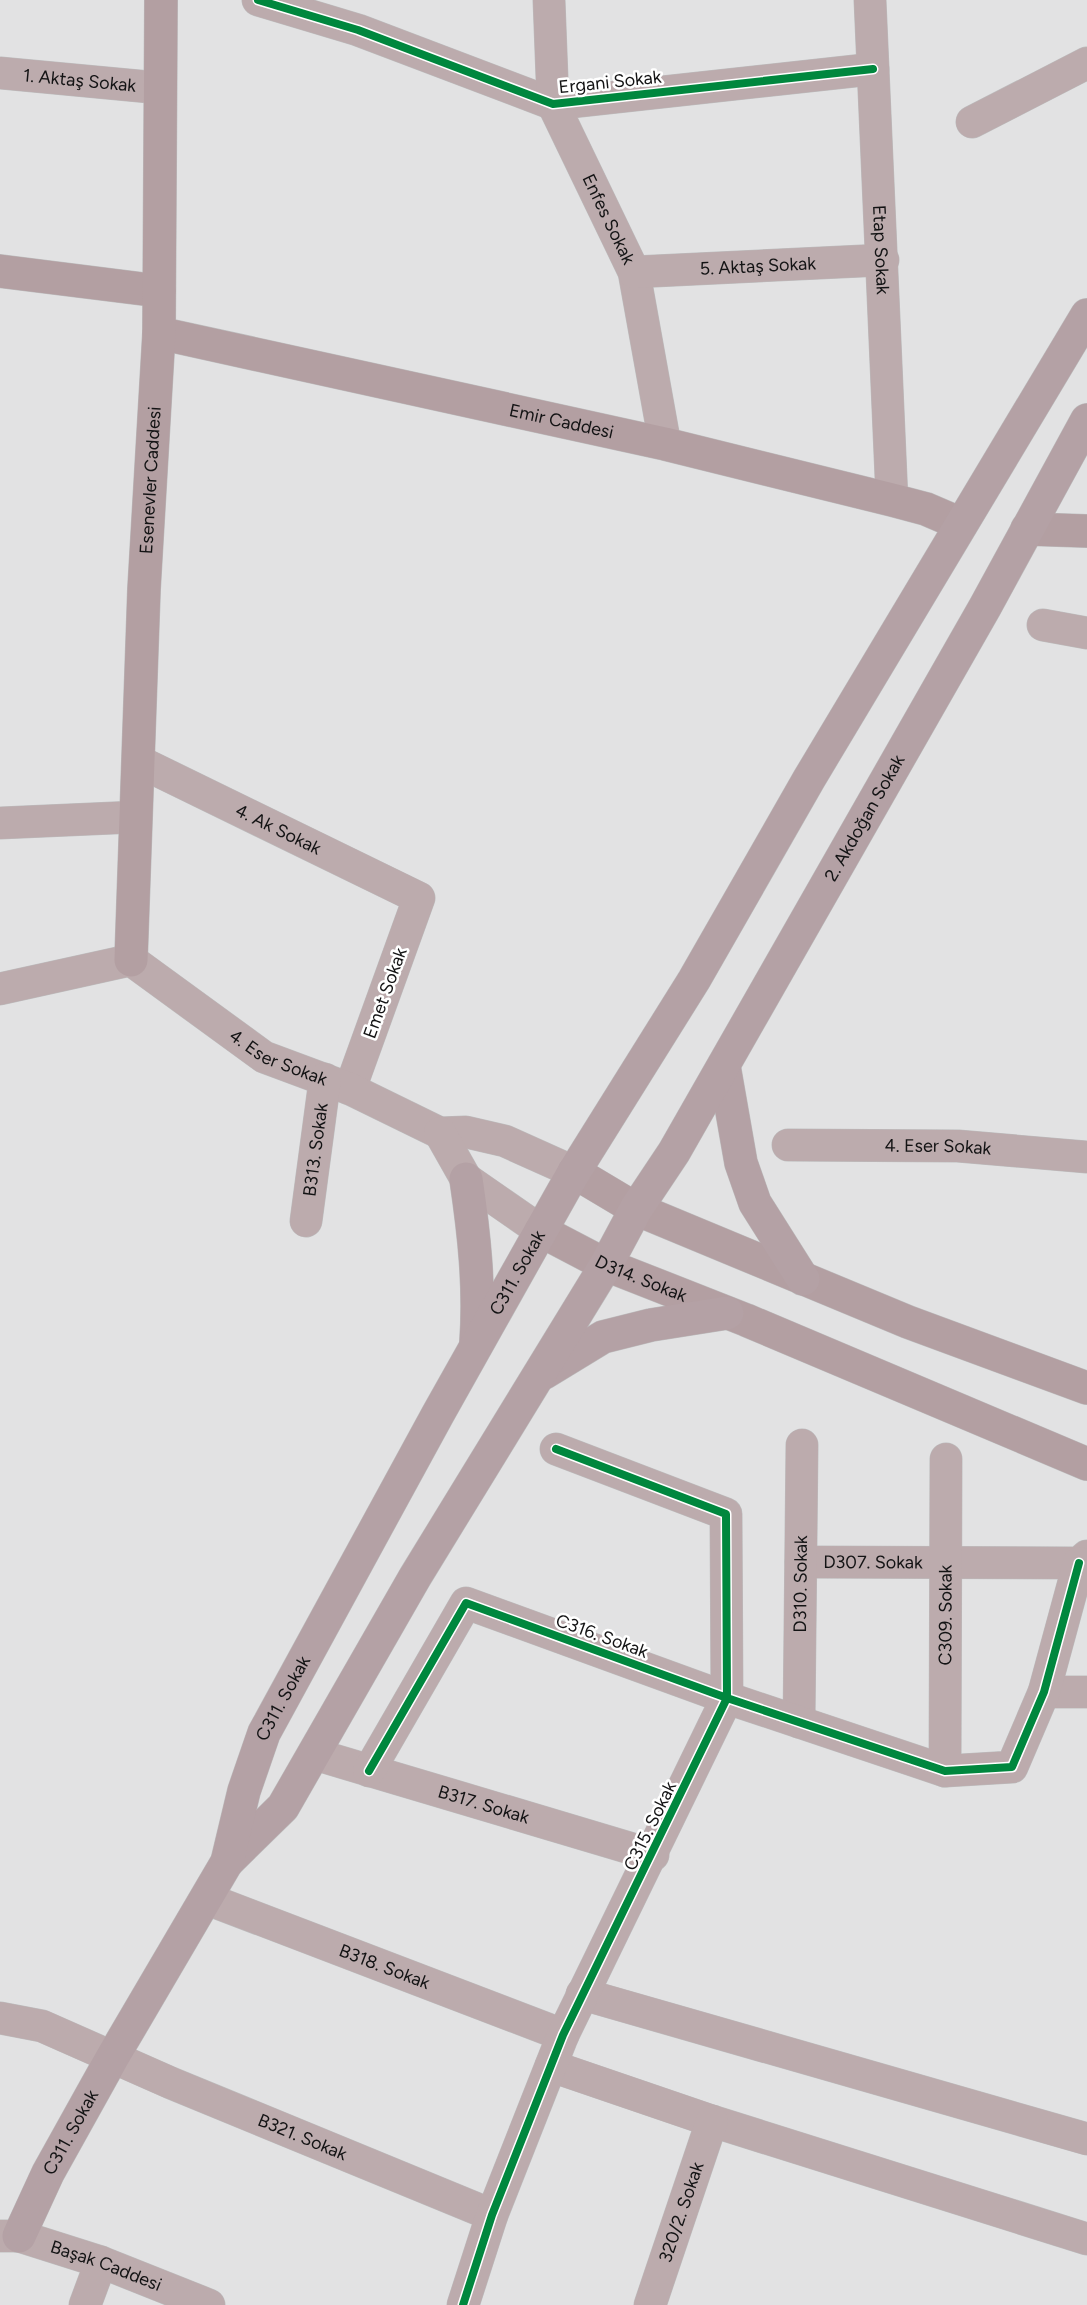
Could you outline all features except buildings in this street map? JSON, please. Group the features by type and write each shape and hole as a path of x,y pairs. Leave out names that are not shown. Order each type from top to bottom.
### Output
{"main road":[{"name":"Esenevler Caddesi","path":"131,960 144,589 159,333 161,0"},
{"path":"0,271 159,291"},
{"name":"C311. Sokak","path":"10,2236 48,2173 111,2058 227,1863 244,1791 264,1733 475,1347 574,1172 694,980 961,524 1087,315"},
{"name":"Emir Caddesi","path":"159,333 665,444 926,509 961,524"},
{"name":"2. Akdoğan Sokak","path":"227,1863 283,1807 415,1577 540,1375 606,1265 636,1209 701,1106 1087,420"},
{"path":"1027,529 1087,531"},
{"path":"724,1066 741,1163 755,1203 803,1278"},
{"path":"574,1172 636,1209 908,1322 1087,1388"},
{"path":"466,1179 474,1230 479,1308 475,1347"},
{"name":"D314. Sokak","path":"541,1231 606,1265 736,1316 1087,1464"},
{"path":"540,1375 603,1337 651,1325 736,1316"}],"street":[{"name":"Ergani Sokak","path":"258,0 358,30 553,104 873,69"},
{"name":"Enfes Sokak","path":"549,0 553,104 634,272 665,444"},
{"name":"Etap Sokak","path":"870,0 892,500"},
{"path":"972,122 1087,63"},
{"name":"1. Aktaş Sokak","path":"0,74 160,88"},
{"name":"5. Aktaş Sokak","path":"634,272 883,260"},
{"path":"1042,625 1087,633"},
{"name":"4. Ak Sokak","path":"138,761 419,898"},
{"path":"0,823 136,817"},
{"name":"Emet Sokak","path":"338,1084 419,898"},
{"path":"0,989 131,960"},
{"name":"4. Eser Sokak","path":"131,960 264,1057 338,1084 440,1133 466,1132 505,1141 574,1172"},
{"name":"B313. Sokak","path":"306,1221 338,1084"},
{"path":"440,1133 466,1179 541,1231"},
{"name":"4. Eser Sokak","path":"788,1145 958,1146 1087,1157"},
{"name":"D310. Sokak","path":"799,1722 802,1445"},
{"name":"C315. Sokak","path":"463,2305 492,2215 563,2035 653,1855 727,1698 726,1514 556,1449"},
{"name":"C309. Sokak","path":"945,1771 946,1459"},
{"path":"945,1771 1012,1767 1044,1692 1083,1559"},
{"name":"D307. Sokak","path":"801,1562 947,1563 1083,1559"},
{"name":"C316. Sokak","path":"369,1771 466,1603 727,1698 945,1771"},
{"path":"1044,1692 1087,1692"},
{"name":"B317. Sokak","path":"314,1754 653,1855"},
{"name":"B318. Sokak","path":"207,1899 563,2035"},
{"path":"582,1994 1087,2139"},
{"name":"B321. Sokak","path":"0,2018 42,2026 111,2058 492,2215"},
{"path":"551,2066 712,2121 1087,2239"},
{"name":"320/2. Sokak","path":"651,2305 712,2121"},
{"name":"Başak Caddesi","path":"10,2236 101,2262 210,2305"},
{"path":"85,2305 101,2262"}],"cycle path":[{"path":"258,0 358,30 553,104 873,69"},
{"path":"463,2305 492,2215 563,2035 727,1698 726,1514 556,1449"},
{"path":"369,1771 466,1603 727,1698 945,1771 1012,1767 1044,1692 1079,1563"}]}
